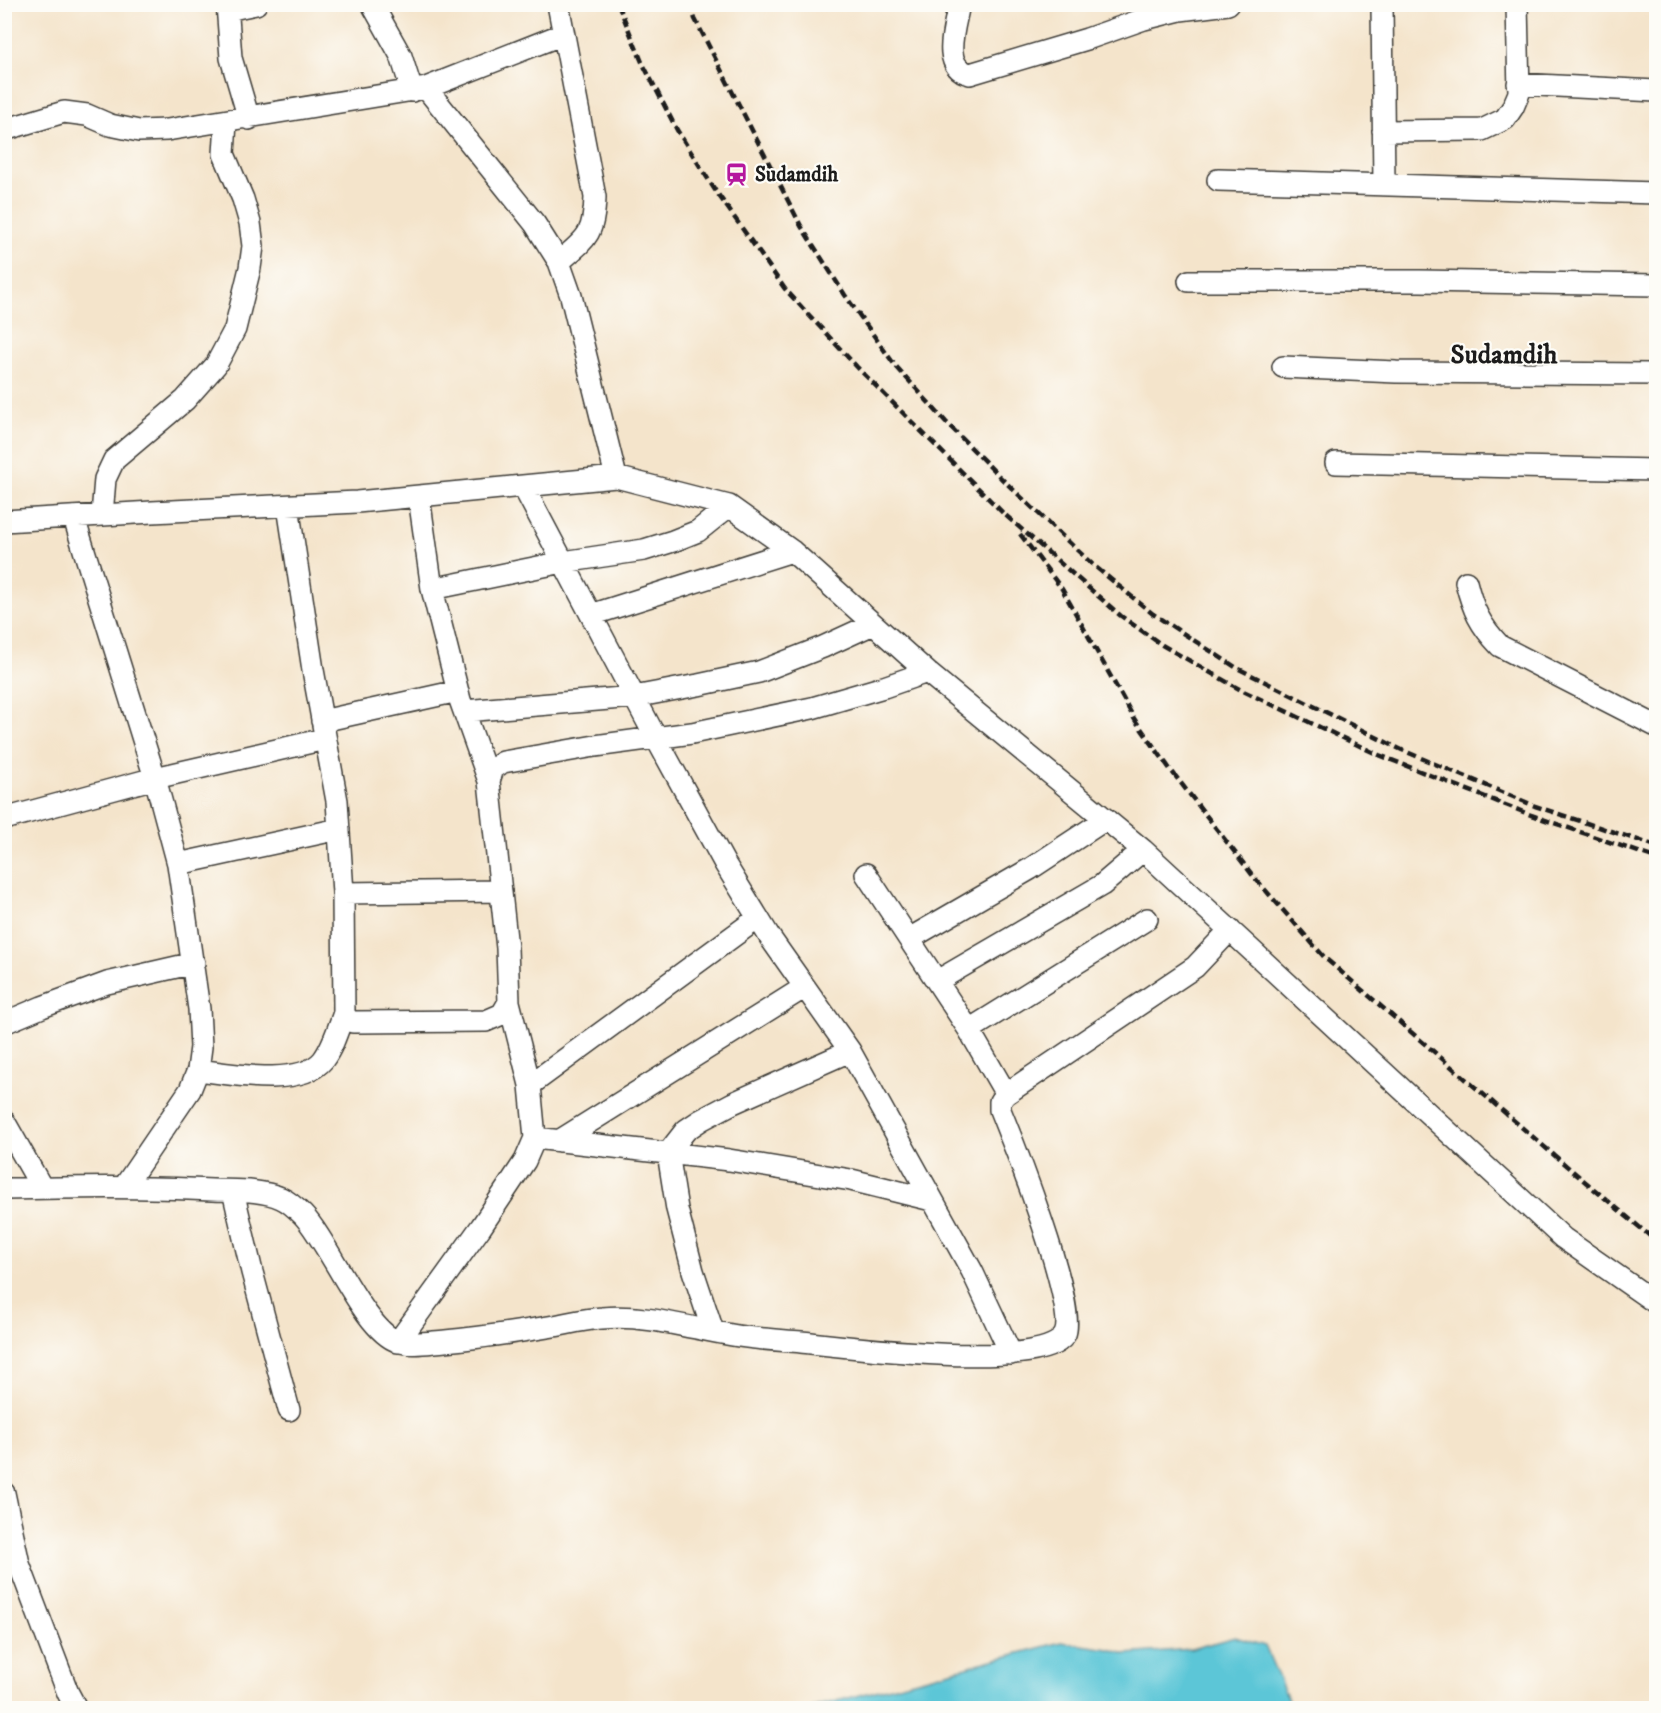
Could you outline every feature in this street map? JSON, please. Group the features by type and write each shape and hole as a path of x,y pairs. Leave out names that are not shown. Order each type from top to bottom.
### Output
{"street":[{"path":"249,118 231,58 227,7 256,4"},
{"path":"372,4 419,90 535,224 559,262 571,296 616,477"},
{"path":"558,4 595,197 594,220 586,238 559,262"},
{"path":"958,4 951,53 954,64 961,72 970,74 1180,9 1228,4"},
{"path":"1382,4 1384,185"},
{"path":"1383,131 1482,130 1504,119 1514,107 1519,93 1517,4"},
{"path":"4,130 64,112 87,115 110,125 139,131 167,130 419,90 563,34"},
{"path":"1518,84 1656,91"},
{"path":"102,515 105,479 114,460 185,400 216,365 235,329 253,246 243,198 224,154 226,122"},
{"path":"1218,180 1656,193"},
{"path":"1189,281 1420,281 1656,285"},
{"path":"1283,367 1396,372 1656,374"},
{"path":"1336,463 1656,470"},
{"path":"4,522 419,497 616,477 729,506 792,551 927,672 1143,850 1563,1238 1656,1303"},
{"path":"523,486 725,864 758,918 850,1051 972,1271 1011,1354"},
{"path":"398,1342 513,1180 525,1161 535,1138 530,1084 509,1002 507,948 489,781 458,691 432,589 419,497"},
{"path":"198,1070 256,1076 288,1076 310,1071 322,1061 331,1046 344,1013 343,893 338,801 313,670 288,506"},
{"path":"432,589 563,562 644,550 698,531 729,506"},
{"path":"74,518 155,778 178,864 194,963 200,1038 198,1070 190,1090 124,1187"},
{"path":"591,615 792,551"},
{"path":"1466,582 1472,609 1485,631 1500,646 1656,726"},
{"path":"464,711 634,697 759,672 873,624"},
{"path":"489,781 493,769 503,762 692,733 813,708 927,672"},
{"path":"4,819 458,691"},
{"path":"909,939 1030,869 1106,819"},
{"path":"178,864 339,829"},
{"path":"937,981 1102,885 1143,850"},
{"path":"866,874 969,1030 1006,1094"},
{"path":"343,893 501,891"},
{"path":"530,1084 758,918"},
{"path":"969,1030 1147,919"},
{"path":"4,1190 124,1187 252,1192 280,1198 301,1213 319,1235 368,1314 386,1336 398,1342 421,1343 468,1339 604,1318 654,1320 733,1335 843,1347 963,1356 1011,1354 1043,1349 1058,1342 1065,1334 1067,1321 1054,1262 1027,1178 1000,1110 1000,1101 1006,1094 1171,984 1195,966 1230,930"},
{"path":"4,1023 107,983 194,963"},
{"path":"559,1141 805,987"},
{"path":"344,1013 347,1019 353,1022 486,1022 502,1014 509,1002"},
{"path":"712,1331 677,1209 668,1153 686,1130 701,1120 733,1103 850,1051"},
{"path":"4,1121 42,1188"},
{"path":"535,1138 729,1160 851,1180 932,1200"},
{"path":"233,1191 289,1410"},
{"path":"4,1493 19,1564 68,1693 76,1708"}],"water":[{"path":"1235,1637 1265,1646 1287,1697 1289,1708 811,1708 1061,1642 1109,1649 1126,1654 1191,1649"}],"railway":[{"path":"618,4 642,62 677,130 715,190 785,289 857,367 1003,513 1121,616 1162,645 1241,690 1379,755 1531,815 1656,858"},
{"path":"690,4 695,19 801,226 845,295 894,364 1001,478 1092,564 1153,614 1237,668 1402,750 1535,806 1656,846"},
{"path":"1020,534 1062,589 1135,720 1170,769 1254,877 1325,958 1656,1241"}],"place":[{"name":"Sudamdih","path":"737,175"}],"district":[{"name":"Sudamdih","path":"1504,355"}]}
